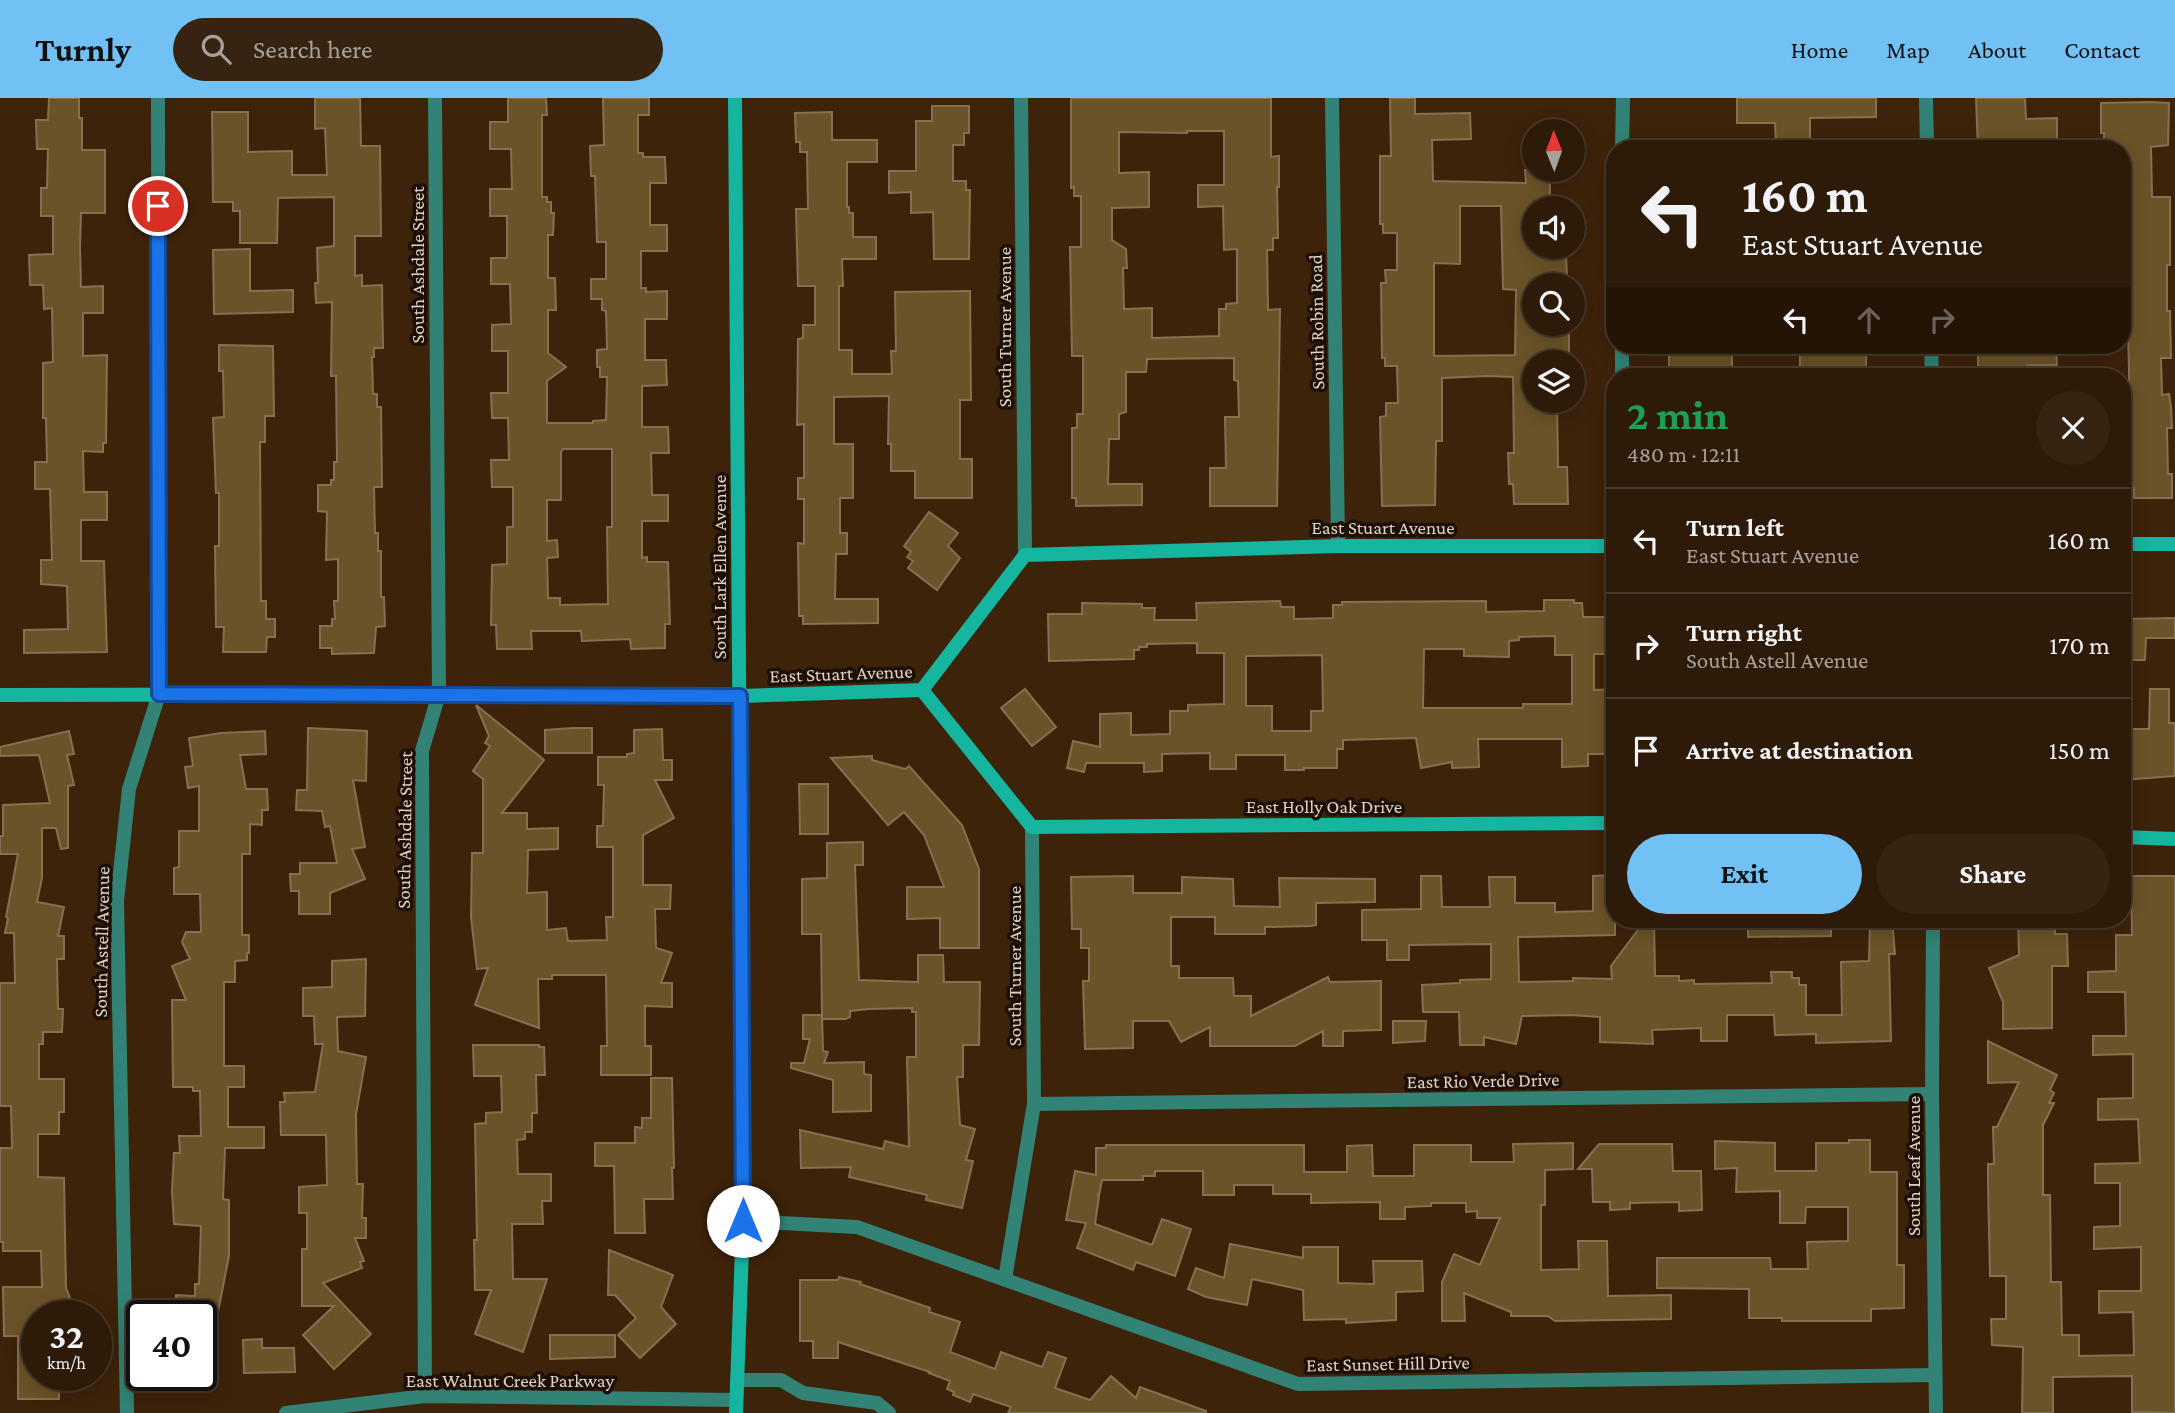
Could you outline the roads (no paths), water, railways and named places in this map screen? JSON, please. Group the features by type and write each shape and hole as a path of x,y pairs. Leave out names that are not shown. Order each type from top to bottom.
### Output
{"street":[{"name":"South Astell Avenue","path":"127,1413 117,901 128,789 159,694 158,98"},
{"name":"South Ashdale Street","path":"425,1396 422,751 439,694 435,98"},
{"name":"South Lark Ellen Avenue","path":"735,98 743,1221 736,1406"},
{"name":"South Turner Avenue","path":"1021,98 1025,555"},
{"name":"South Robin Road","path":"1332,98 1338,546"},
{"path":"1622,98 1622,140"},
{"path":"1926,98 1927,140"},
{"path":"2131,544 2175,544"},
{"name":"East Stuart Avenue","path":"0,695 740,696 922,690 1025,555 1338,546 1606,546"},
{"path":"922,690 1032,827"},
{"name":"East Holly Oak Drive","path":"1032,827 1606,823"},
{"name":"South Turner Avenue","path":"1005,1279 1034,1104 1032,827"},
{"path":"2131,837 2175,839"},
{"name":"South Leaf Avenue","path":"1933,928 1936,1413"},
{"name":"East Rio Verde Drive","path":"1034,1104 1932,1094"},
{"name":"East Sunset Hill Drive","path":"743,1221 857,1227 1298,1384 1934,1375"},
{"path":"737,1380 781,1380 803,1393 877,1404 889,1413"},
{"name":"East Walnut Creek Parkway","path":"286,1413 425,1396 736,1406"}]}
